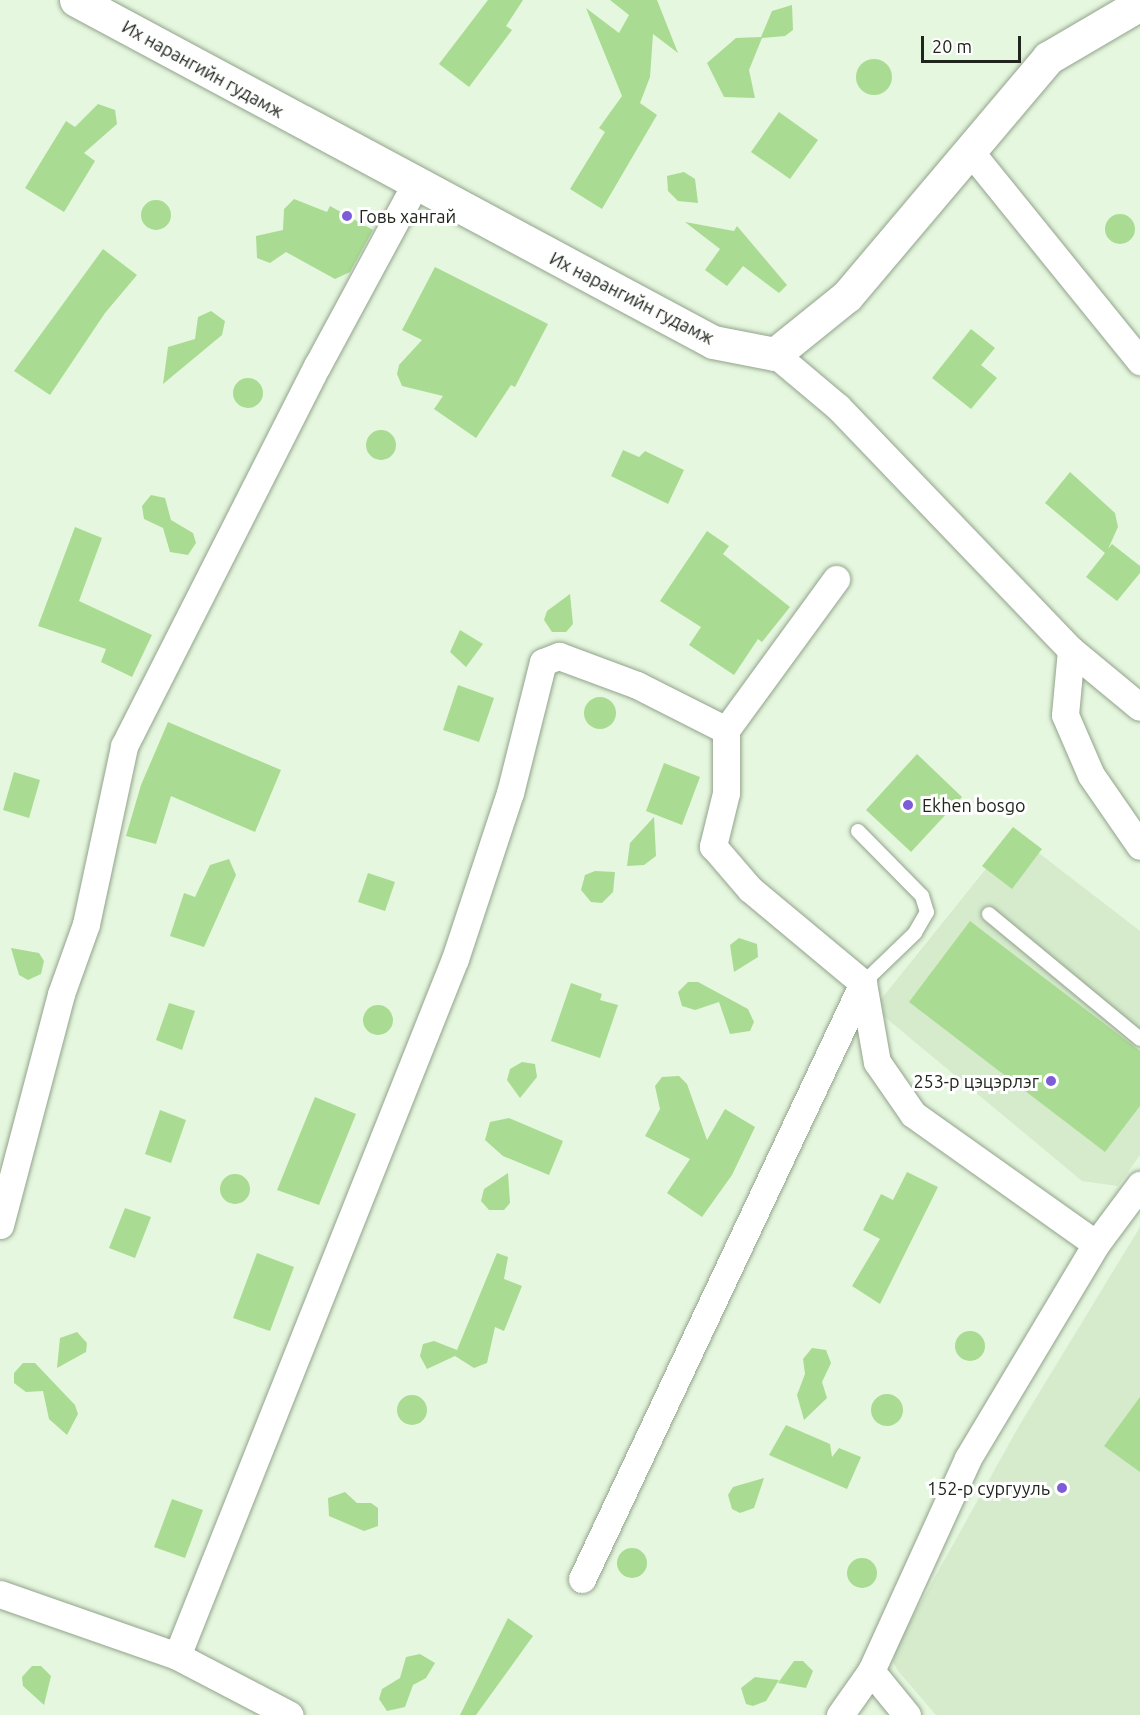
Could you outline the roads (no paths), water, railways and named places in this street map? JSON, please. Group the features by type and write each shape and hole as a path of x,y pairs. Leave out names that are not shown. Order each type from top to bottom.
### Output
{"main road":[{"name":"Их нарангийн гудамж","path":"76,0 415,185 713,342 775,354"},
{"path":"775,354 847,296 1048,58 1136,3"}],"street":[{"path":"969,150 1140,361"},
{"path":"0,1225 61,994 86,924 124,746 317,366 415,185"},
{"path":"775,354 838,407 1071,650 1140,707"},
{"path":"836,579 726,730 726,794 713,846 750,889 863,983 877,1062 913,1114 1096,1244"},
{"path":"1071,650 1065,716 1091,775 1140,846"},
{"path":"177,1656 455,959 510,793 543,662 559,656 570,660 637,685 726,730"},
{"path":"582,1579 863,983"},
{"path":"840,1715 871,1671 968,1458 1096,1244 1140,1185"},
{"path":"0,1594 177,1656 290,1715"},
{"path":"871,1671 907,1715"}],"lane":[{"path":"858,831 922,896 927,912 915,933 863,983"},
{"path":"989,914 1140,1039"}],"place":[{"name":"Говь хангай","path":"347,216"},
{"name":"Ekhen bosgo","path":"908,805"},
{"name":"253-р цэцэрлэг","path":"1051,1081"},
{"name":"152-р сургууль","path":"1062,1488"}]}
